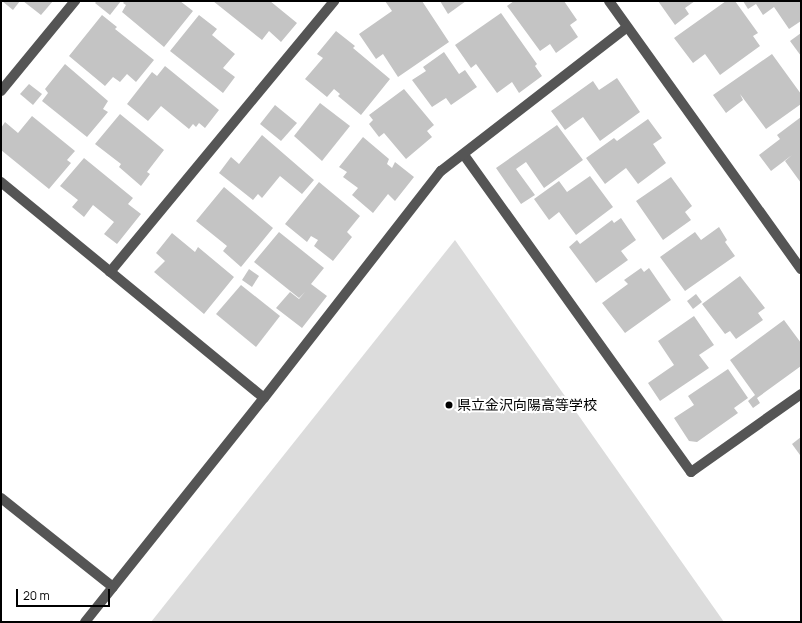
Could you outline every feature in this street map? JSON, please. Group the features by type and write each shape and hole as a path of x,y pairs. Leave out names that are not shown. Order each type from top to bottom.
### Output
{"street":[{"path":"1,92 75,1"},
{"path":"110,272 334,1"},
{"path":"609,1 801,269"},
{"path":"85,622 264,398 441,172 627,27"},
{"path":"464,155 691,472 801,394"},
{"path":"1,182 264,398"},
{"path":"1,498 113,587"}],"shaded area":[{"name":"県立金沢向陽高等学校","path":"455,240 724,622 151,622"}],"building":[{"path":"2,1 20,1 13,10"},
{"path":"23,1 53,1 41,15"},
{"path":"97,1 121,1 110,15 95,3"},
{"path":"125,1 180,1 193,11 164,47 122,12 126,5 123,3"},
{"path":"213,1 270,1 297,23 281,42 269,31 262,40"},
{"path":"385,1 422,1 449,42 398,77 383,54 376,59 359,34 392,11"},
{"path":"440,1 466,1 448,14"},
{"path":"514,1 564,1 577,20 570,25 578,37 556,53 550,44 540,51 507,6"},
{"path":"658,1 695,1 685,8 689,14 675,25"},
{"path":"726,1 735,1 758,33 753,36 760,46 720,75 705,54 693,63 674,38"},
{"path":"743,1 801,1 801,21 789,29 774,7 763,15 756,4 748,9"},
{"path":"501,13 537,64 535,66 542,76 519,93 512,82 497,93 476,64 471,68 455,45"},
{"path":"102,15 117,27 115,29 154,60 136,82 127,74 120,82 113,77 105,86 69,56"},
{"path":"199,15 217,29 212,35 235,54 223,68 235,77 223,93 170,51"},
{"path":"336,31 355,46 353,48 390,79 361,115 338,96 340,94 334,89 327,97 305,79 323,58 317,54"},
{"path":"801,33 801,56 790,41"},
{"path":"444,52 459,74 465,70 477,87 451,105 446,98 432,107 412,80 426,71 423,67"},
{"path":"772,54 801,94 801,104 766,129 740,94 743,100 726,113 713,95"},
{"path":"65,64 108,101 103,109 108,112 87,137 42,101 48,93 45,89"},
{"path":"165,66 219,110 205,128 199,123 196,127 193,124 189,129 161,106 148,121 127,104 152,72 157,76"},
{"path":"617,78 640,112 600,141 583,117 565,130 551,111 593,81 599,90"},
{"path":"29,84 42,94 33,105 20,94"},
{"path":"404,89 434,125 427,131 432,137 406,159 384,133 379,137 369,124 373,120 369,115"},
{"path":"320,103 350,126 322,161 294,136"},
{"path":"275,105 297,123 281,141 260,124"},
{"path":"120,114 164,150 147,172 150,174 141,186 119,167 121,164 95,144"},
{"path":"32,116 75,151 67,160 71,163 49,189 1,150 1,128 5,122 18,133"},
{"path":"801,117 801,183 785,161 792,155 771,171 759,155 780,139 777,135"},
{"path":"648,119 662,138 653,144 666,163 638,184 626,168 605,184 586,158 614,138 617,141"},
{"path":"557,125 583,160 544,188 526,162 516,169 535,195 521,204 496,168"},
{"path":"262,135 314,180 302,194 280,176 262,198 258,194 253,200 219,173 231,157 239,164"},
{"path":"363,137 389,159 387,164 392,168 395,162 414,177 395,201 388,194 373,213 352,195 358,188 343,177 347,172 339,167"},
{"path":"84,158 133,198 128,204 141,214 117,244 104,234 114,222 93,205 84,217 72,207 78,200 60,186"},
{"path":"590,176 613,207 576,235 559,212 549,220 534,199 559,181 567,192"},
{"path":"671,177 692,206 685,212 691,220 663,240 636,201"},
{"path":"319,182 360,216 347,232 352,237 333,261 314,246 318,240 311,236 307,242 285,224"},
{"path":"224,187 273,228 241,267 223,251 227,246 196,221"},
{"path":"621,218 636,240 621,251 628,260 596,283 569,247 577,240 580,244 612,220 614,223"},
{"path":"719,227 727,240 725,242 735,256 685,291 660,257 695,232 701,240"},
{"path":"279,232 324,268 311,284 327,296 302,328 276,308 290,292 299,299 305,292 299,298 254,262"},
{"path":"172,233 195,252 198,247 234,277 204,314 154,272 165,261 156,253"},
{"path":"641,268 644,272 649,268 671,300 625,333 602,303 628,284 624,280"},
{"path":"249,269 259,276 252,287 242,280"},
{"path":"740,276 765,308 758,313 763,320 736,339 730,331 725,334 702,304"},
{"path":"241,285 280,316 256,347 216,314"},
{"path":"696,294 702,302 693,309 687,301"},
{"path":"694,316 714,345 699,355 709,368 660,401 648,383 674,365 658,341"},
{"path":"784,320 801,343 801,366 757,398 760,403 753,408 748,401 755,395 730,360"},
{"path":"728,369 748,398 734,408 738,413 697,442 689,441 674,418 694,405 688,396"},
{"path":"801,437 801,454 800,455 792,444"}],"place":[{"name":"県立金沢向陽高等学校","path":"449,405"}]}
